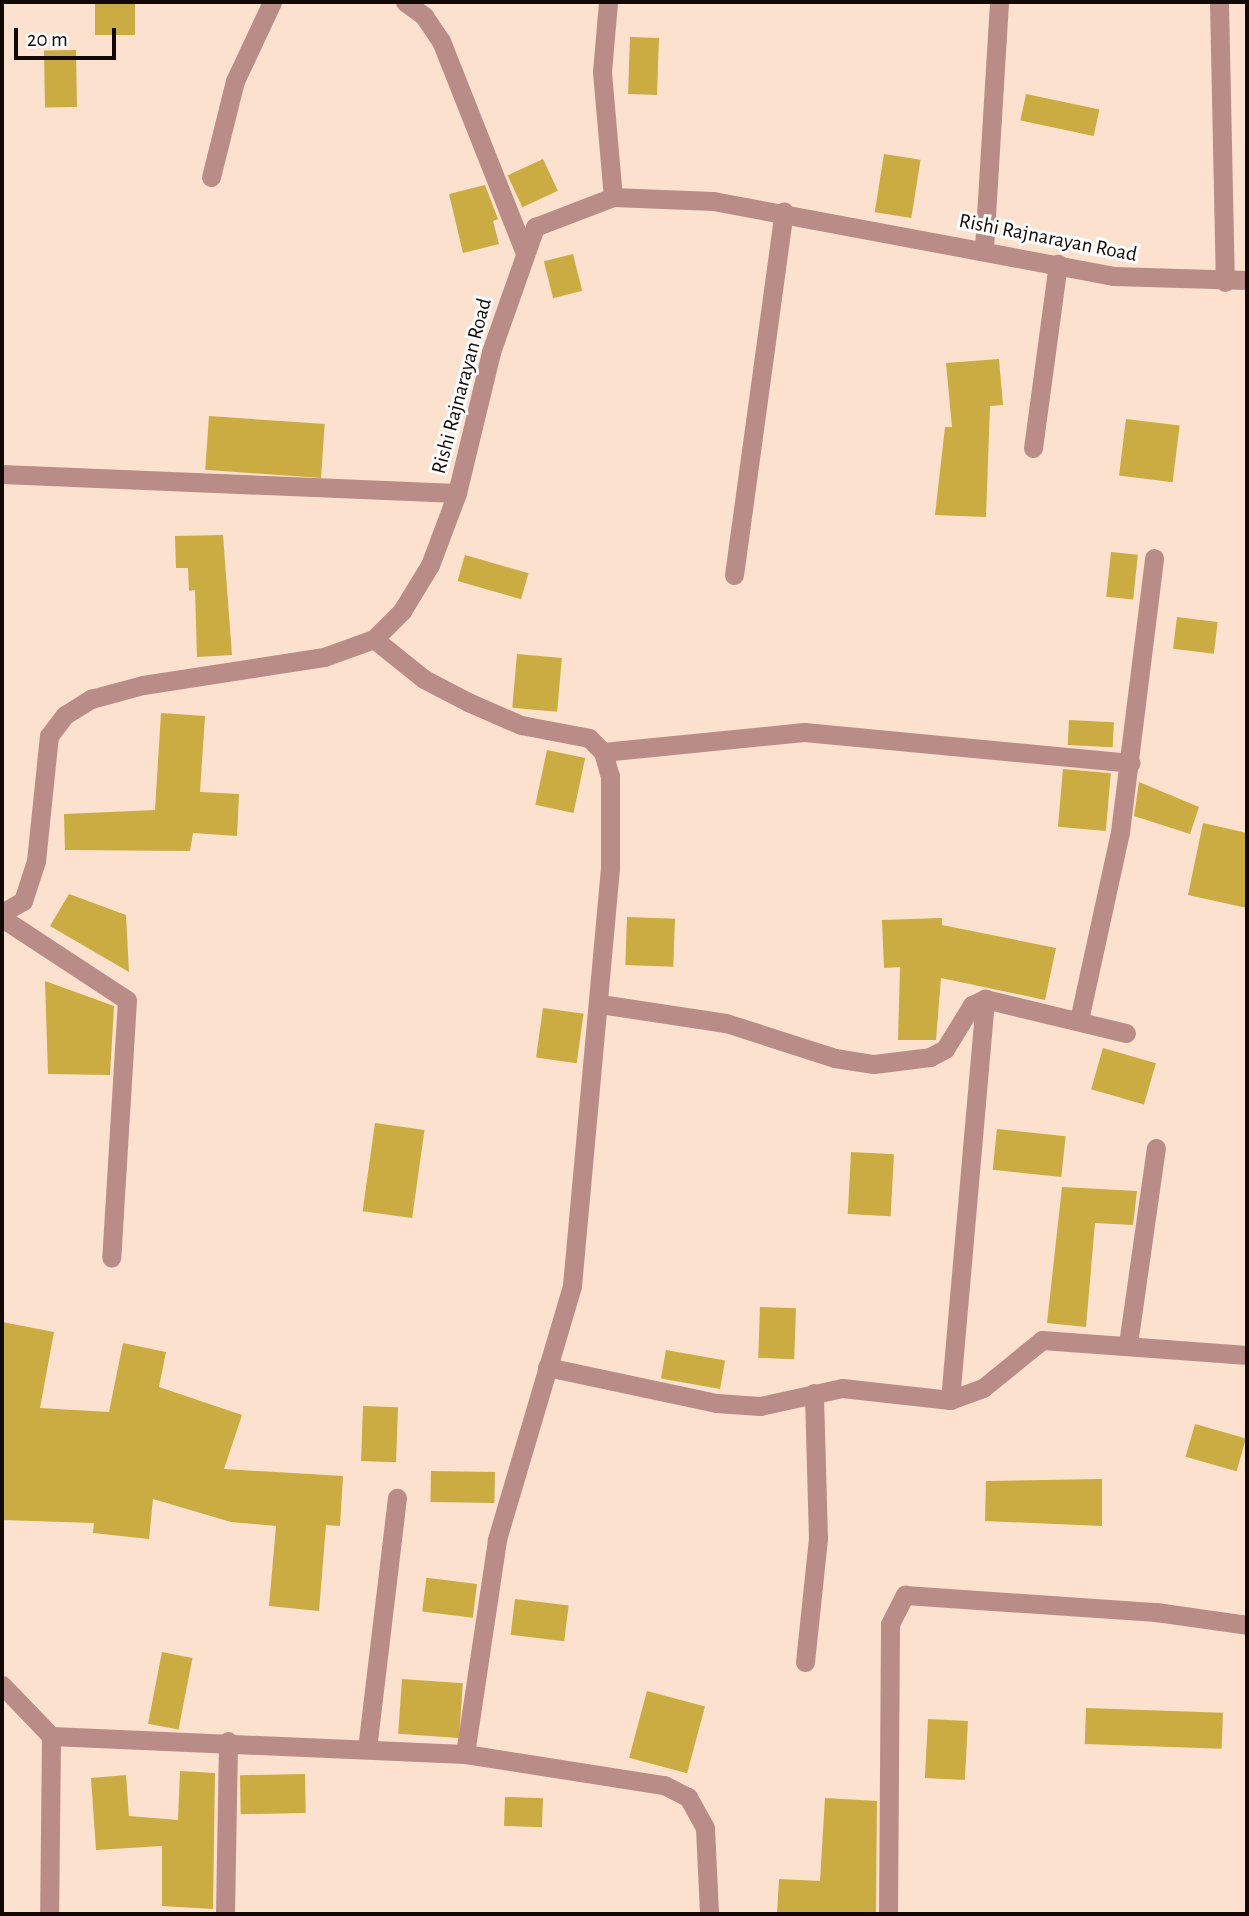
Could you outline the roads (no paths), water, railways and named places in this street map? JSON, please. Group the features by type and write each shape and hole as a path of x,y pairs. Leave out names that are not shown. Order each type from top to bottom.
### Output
{"street":[{"path":"211,177 238,71 272,2"},
{"path":"405,2 424,16 441,41 525,253"},
{"path":"608,2 602,72 613,197"},
{"path":"984,248 999,2"},
{"path":"1219,2 1225,282"},
{"name":"Rishi Rajnarayan Road","path":"2,916 23,901 36,861 49,736 65,715 91,699 143,685 324,657 374,639 402,611 430,565 457,493 491,352 535,227 613,197 784,211 1158,282 1247,280"},
{"path":"734,575 784,211"},
{"path":"1033,448 1058,264"},
{"path":"2,474 457,493"},
{"path":"1079,1020 1131,763 1154,558"},
{"path":"374,639 424,678 468,702 521,724 589,738 603,752 612,812 600,1004 572,1286 497,1540 465,1755"},
{"path":"603,752 804,732 1131,763"},
{"path":"2,916 127,1000 111,1258"},
{"path":"600,1004 726,1023 835,1058 874,1064 930,1058 945,1049 972,1004 985,999 1126,1033"},
{"path":"950,1400 985,999"},
{"path":"1128,1344 1156,1148"},
{"path":"547,1367 716,1403 760,1406 842,1388 950,1400 983,1388 1042,1340 1128,1344 1247,1355"},
{"path":"805,1662 818,1539 814,1393"},
{"path":"368,1749 397,1498"},
{"path":"888,1914 890,1624 905,1595 1156,1612 1247,1625"},
{"path":"2,1685 51,1736 49,1914"},
{"path":"51,1736 228,1741 465,1755 678,1789 705,1828 709,1914"},
{"path":"225,1914 228,1741"}]}
